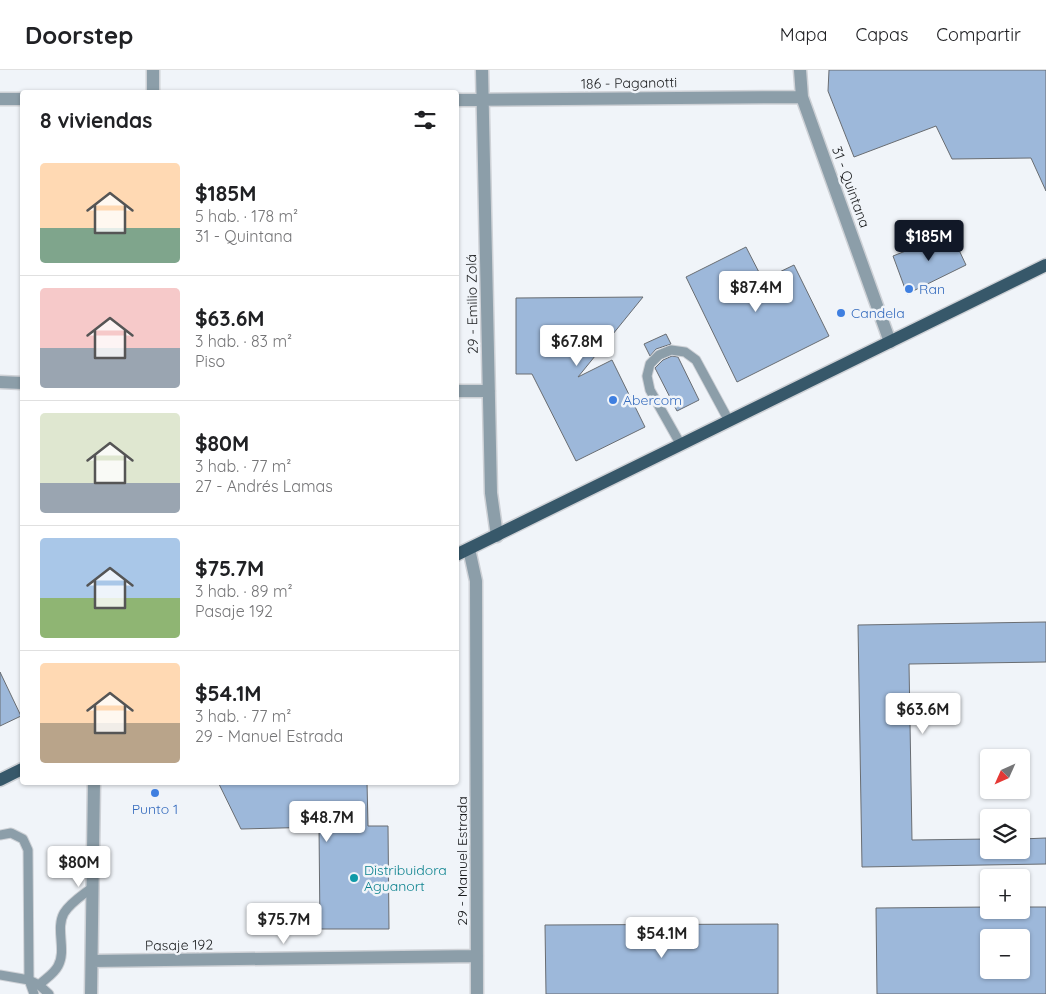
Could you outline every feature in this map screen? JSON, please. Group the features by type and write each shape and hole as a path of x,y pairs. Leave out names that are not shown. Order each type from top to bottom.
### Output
{"main road":[{"path":"459,554 1046,266"},
{"path":"0,780 20,770"}],"street":[{"path":"153,70 153,90"},
{"name":"29 - Emilio Zolá","path":"482,70 491,493 497,536"},
{"name":"31 - Quintana","path":"800,70 802,97 890,342"},
{"name":"186 - Paganotti","path":"459,100 802,97"},
{"path":"0,99 20,99"},
{"path":"0,382 20,383"},
{"path":"459,391 489,391"},
{"name":"29 - Manuel Estrada","path":"469,549 476,581 477,994"},
{"path":"91,994 94,785"},
{"name":"Pasaje 192","path":"92,962 477,956"}],"lane":[{"path":"681,445 650,390 647,376 650,364 659,355 671,350 685,352 696,360 730,421"},
{"path":"0,835 11,833 23,839 28,850 29,980 34,994"},
{"path":"39,985 58,966 61,956 63,914 70,905 93,887"},
{"path":"0,975 29,980 39,985 49,994"}],"building":[{"path":"829,70 1046,70 1046,191 1031,158 952,159 936,126 854,157 828,91"},
{"path":"951,233 966,265 907,294 893,256"},
{"path":"746,247 763,280 794,265 829,336 737,382 686,277"},
{"path":"643,297 578,377 612,360 645,427 576,461 532,374 516,374 516,298"},
{"path":"666,334 671,344 656,349 650,356 644,344"},
{"path":"672,356 678,357 699,400 677,411 655,368 663,360"},
{"path":"1046,622 1046,662 909,664 912,840 980,839 980,859 1030,859 1030,839 1046,838 1046,864 862,867 858,625"},
{"path":"0,672 20,716 0,726"},
{"name":"Distribuidora Aguanort","path":"219,785 367,785 368,826 388,826 389,929 320,929 319,827 241,829"},
{"path":"980,907 980,919 1030,919 1030,907 1046,907 1046,994 877,994 876,908"},
{"path":"778,924 778,994 546,994 545,925"}],"place":[{"name":"Ran","path":"909,289"},
{"name":"Candela","path":"841,313"},
{"name":"Abercom","path":"613,400"},
{"name":"Punto 1","path":"155,793"},
{"name":"Distribuidora Aguanort","path":"354,878"}]}
